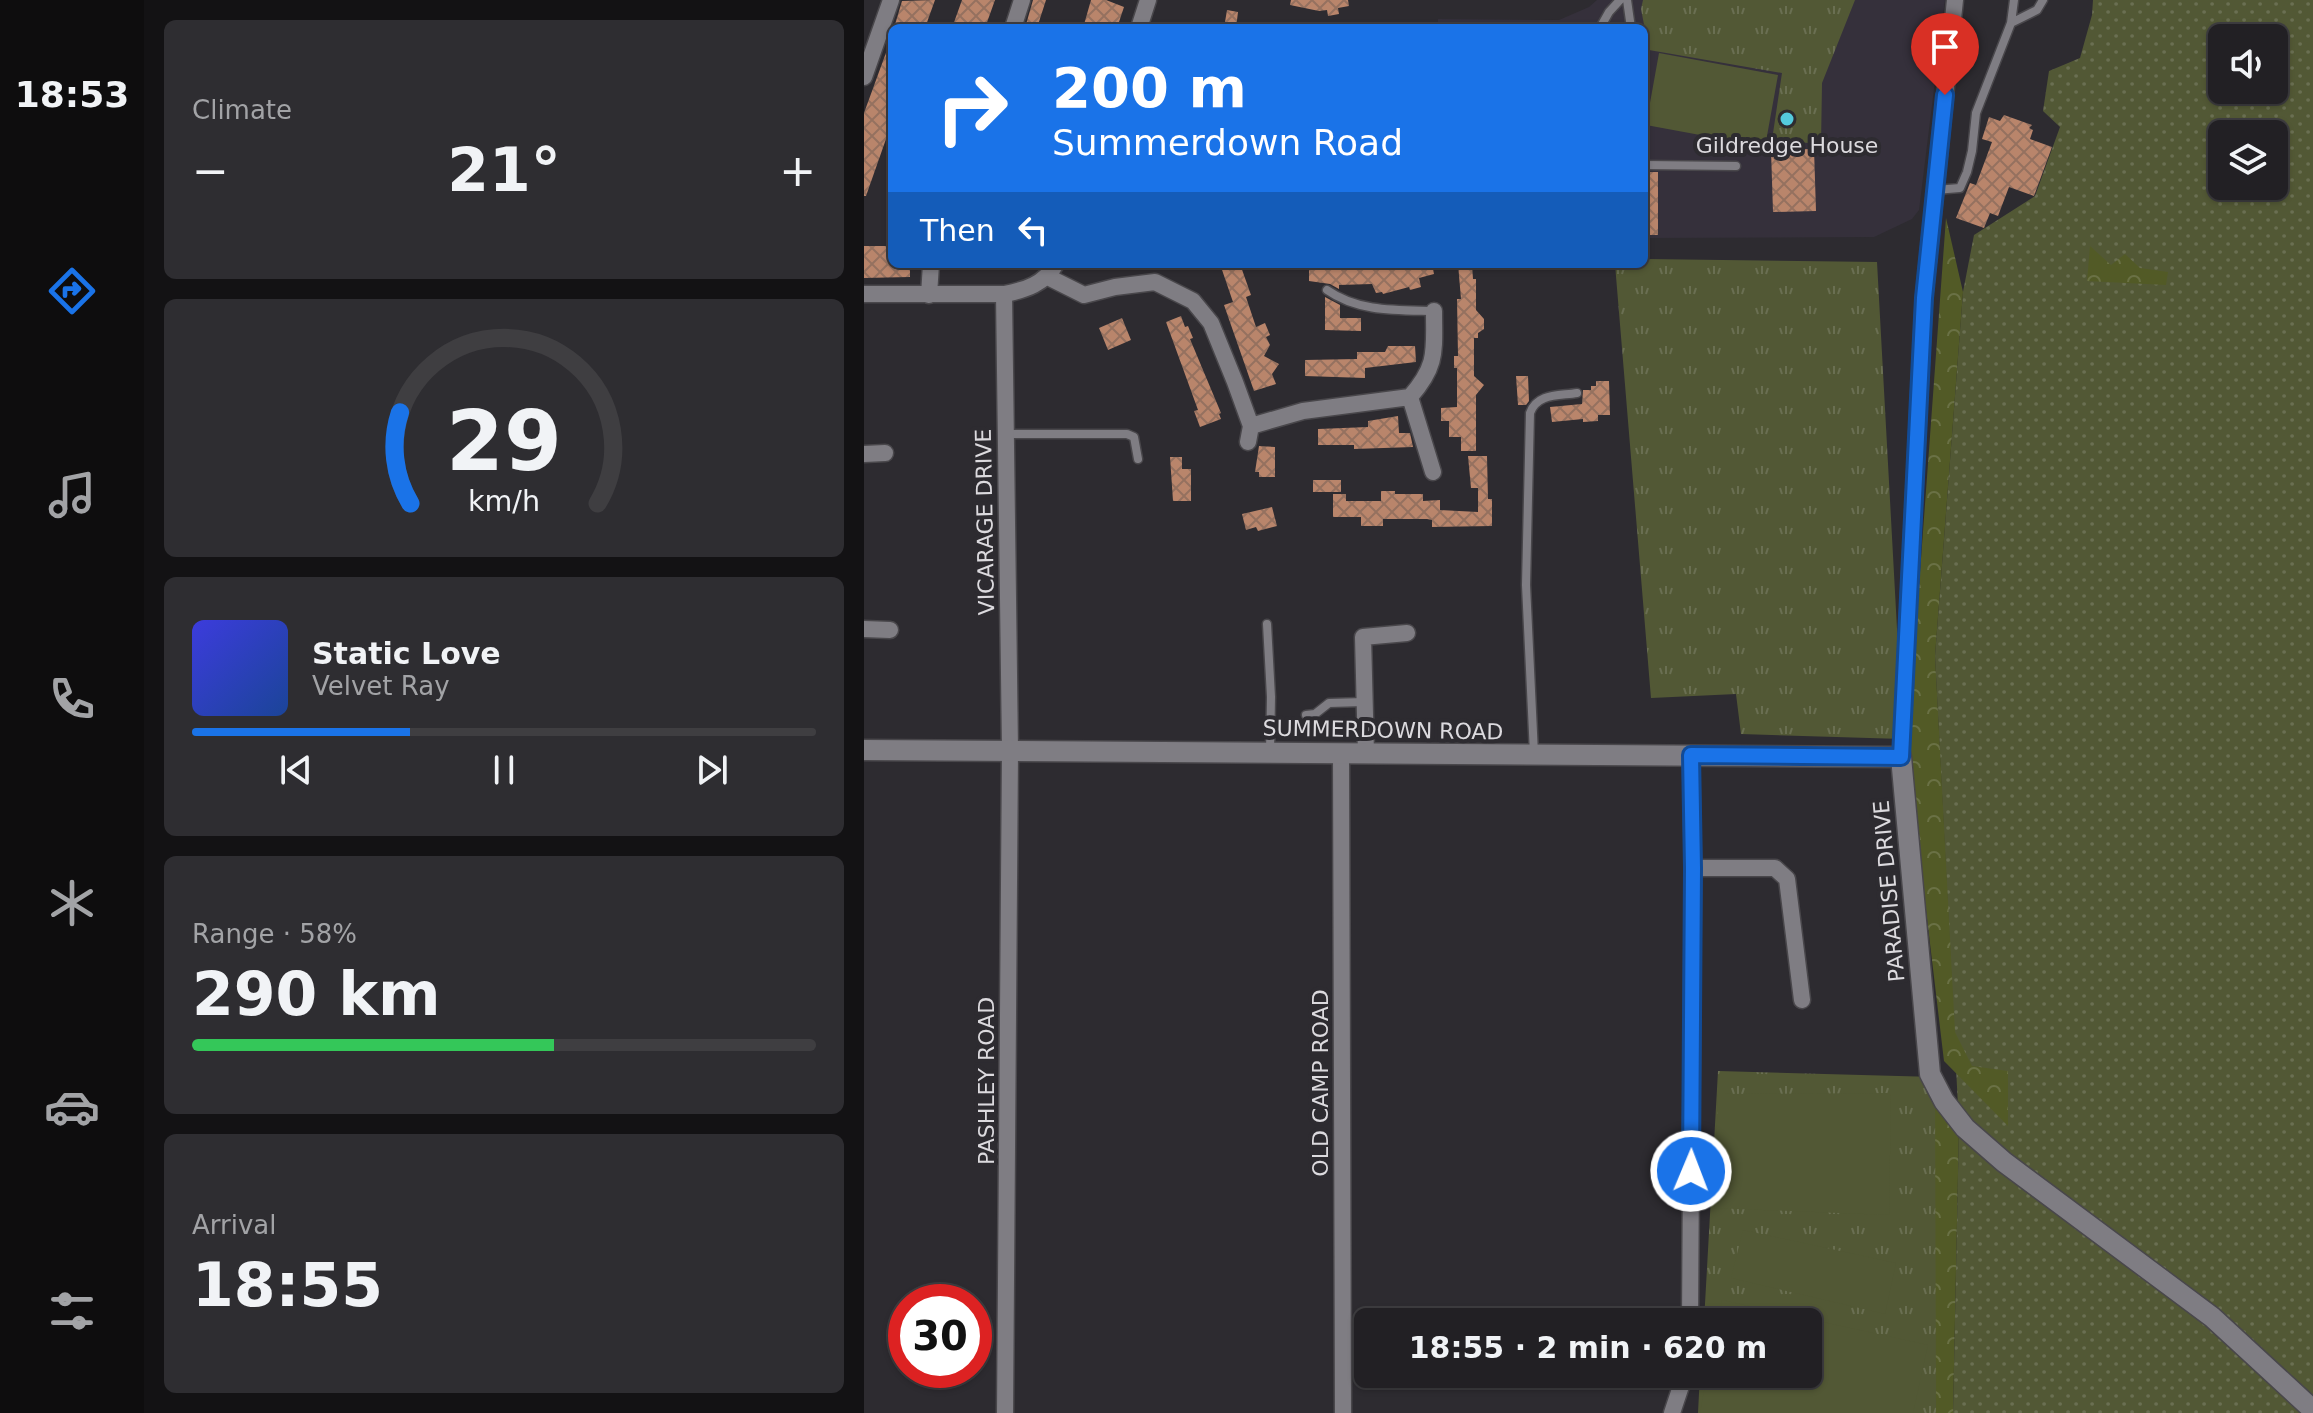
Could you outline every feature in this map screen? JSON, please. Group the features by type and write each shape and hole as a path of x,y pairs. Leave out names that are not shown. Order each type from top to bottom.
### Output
{"street":[{"path":"864,77 891,0"},
{"path":"1014,24 1022,0"},
{"path":"1140,24 1148,0"},
{"name":"PARADISE DRIVE","path":"1955,0 1924,298 1901,757 1930,1074 1944,1101 1965,1128 2004,1162 2212,1317 2313,1410"},
{"path":"929,295 931,268"},
{"path":"864,294 1004,294 1024,290 1052,271 1084,295 1155,282 1193,301 1211,323 1250,434 1303,411 1410,397 1425,379 1435,357 1434,311"},
{"name":"VICARAGE DRIVE","path":"1004,294 1010,750"},
{"path":"1410,397 1433,472"},
{"path":"864,454 885,453"},
{"path":"864,629 890,630"},
{"path":"1366,754 1363,637 1407,633"},
{"name":"SUMMERDOWN ROAD","path":"864,750 1901,757"},
{"name":"PASHLEY ROAD","path":"1005,1413 1010,750"},
{"name":"OLD CAMP ROAD","path":"1341,753 1343,1413"},
{"path":"1690,1308 1691,755"},
{"path":"1693,868 1775,868 1787,879 1802,1000"},
{"path":"1672,1413 1680,1388"}],"lane":[{"path":"1602,24 1620,0"},
{"path":"1627,0 1630,24"},
{"path":"1935,190 1960,188 1967,172 1976,113 2011,23 2014,0"},
{"path":"2011,23 2037,10 2043,0"},
{"path":"1648,165 1736,166"},
{"path":"1327,290 1337,297 1382,309 1434,311"},
{"path":"1534,755 1526,585 1530,413 1535,402 1543,398 1577,393"},
{"path":"1006,434 1127,434 1134,437 1138,459"},
{"path":"1267,624 1270,753"},
{"path":"1306,715 1315,714 1329,703 1365,702"}],"shaded area":[{"name":"Gildredge House","path":"1597,0 1945,0 1919,210 1912,219 1874,237 1648,238 1648,24 1438,24 1438,19 1559,20 1589,7"}],"green space":[{"path":"1643,0 1855,0 1822,83 1821,144 1772,140 1782,73 1649,50 1648,24 1644,24"},
{"path":"2093,0 2313,0 2313,1413 1953,1413 1959,1126 1935,656 1963,292 1974,235 2035,196 2060,127 2043,111 2049,71 2080,58"},
{"path":"1659,53 1778,75 1765,147 1648,125"},
{"path":"1946,218 1963,292 1935,656 1955,1032 1972,1066 2008,1071 2008,1126 1944,1061 1907,750"},
{"path":"2090,246 2111,265 2125,254 2140,268 2168,272 2166,285 2087,281"},
{"path":"1648,259 1877,262 1903,739 1741,734 1736,694 1651,698 1615,268 1648,268"},
{"path":"1718,1071 1935,1077 1936,1413 1698,1413 1699,1388 1822,1388 1822,1308 1705,1308"},
{"path":"1922,1078 1959,1126 1953,1413 1936,1413"},
{"path":"1891,1093 1889,1215 1714,1208 1718,1094"},
{"path":"1743,1230 1896,1263 1885,1314 1731,1278"},
{"path":"1722,1300 1759,1308 1721,1308"},
{"path":"1822,1322 1928,1345 1913,1413 1700,1413 1704,1388 1822,1388"}],"building":[{"path":"935,0 926,24 895,24 902,1"},
{"path":"962,0 995,0 986,24 953,24"},
{"path":"1033,0 1046,0 1038,24 1026,24"},
{"path":"1091,0 1106,0 1124,7 1118,24 1084,24"},
{"path":"1291,0 1348,0 1349,6 1338,8 1339,14 1328,16 1327,10 1290,5"},
{"path":"1227,10 1238,12 1236,24 1225,24"},
{"path":"888,47 888,133 866,196 864,196 864,113"},
{"path":"2004,115 2032,125 2029,128 2033,130 2030,139 2052,147 2034,196 2009,187 1998,216 1990,213 1984,228 1956,218 1970,183 1976,185 1992,142 1982,139 1989,117 2000,121"},
{"path":"1814,149 1816,211 1773,212 1771,150"},
{"path":"1648,172 1658,172 1658,235 1648,235"},
{"path":"864,246 888,246 888,268 910,268 910,277 864,278"},
{"path":"1221,268 1241,268 1251,295 1246,297 1256,327 1265,323 1270,335 1266,337 1270,345 1264,356 1279,364 1272,374 1276,384 1254,391 1224,305 1233,302"},
{"path":"1309,268 1433,268 1434,274 1419,278 1421,287 1383,294 1376,293 1372,284 1339,285 1339,289 1330,284 1309,281"},
{"path":"1458,268 1472,268 1473,279 1476,279 1476,310 1484,319 1484,329 1478,333 1478,338 1474,338 1474,376 1484,385 1476,395 1476,451 1461,451 1461,437 1449,437 1449,421 1441,421 1441,408 1457,407 1454,356 1458,356 1457,299 1461,299"},
{"path":"1325,297 1340,305 1340,318 1361,318 1361,331 1325,330"},
{"path":"1181,316 1193,338 1190,339 1221,413 1221,419 1200,427 1194,411 1198,410 1166,322"},
{"path":"1122,318 1131,340 1108,350 1099,328"},
{"path":"1388,346 1415,346 1416,362 1365,368 1365,378 1305,376 1305,360 1357,359 1357,352 1385,352"},
{"path":"1516,376 1528,376 1529,401 1526,405 1518,405"},
{"path":"1596,381 1609,381 1610,415 1598,415 1598,421 1552,422 1550,407 1582,404 1583,390 1591,390 1591,386 1596,386"},
{"path":"1398,416 1399,433 1410,433 1413,447 1354,449 1354,445 1318,445 1318,429 1368,427 1368,421"},
{"path":"1259,446 1275,447 1275,477 1259,477 1259,472 1255,472"},
{"path":"1468,456 1487,456 1492,526 1432,527 1432,520 1427,519 1383,519 1383,526 1361,526 1361,517 1333,517 1333,494 1346,494 1346,501 1381,501 1381,491 1423,494 1423,501 1440,500 1440,510 1478,512 1478,488 1471,488"},
{"path":"1170,457 1182,457 1182,469 1191,469 1191,501 1173,501"},
{"path":"1313,480 1341,480 1341,492 1313,492"},
{"path":"1272,507 1277,526 1258,531 1256,527 1246,530 1242,514"}],"place":[{"name":"Gildredge House","path":"1787,119"}],"route":[{"path":"1691,1171 1691,755 1901,757 1924,298 1945,95"}]}
